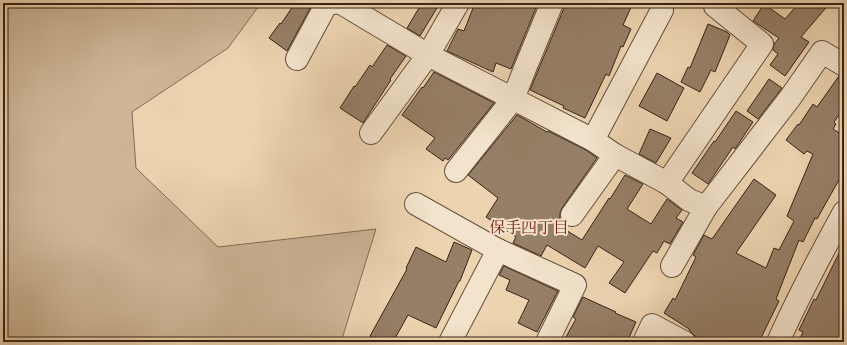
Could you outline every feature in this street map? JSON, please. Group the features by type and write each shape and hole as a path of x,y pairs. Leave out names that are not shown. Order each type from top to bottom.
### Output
{"street":[{"path":"297,59 327,3 334,3"},
{"path":"341,3 428,55 593,140 615,155 667,183 689,200 706,207"},
{"path":"371,133 428,55 458,3"},
{"path":"456,171 513,99 552,3"},
{"path":"667,183 762,44 715,6"},
{"path":"593,140 662,10"},
{"path":"672,266 706,207 790,98 822,52 844,65"},
{"path":"572,215 615,155"},
{"path":"416,204 498,250 575,285 547,342"},
{"path":"778,342 823,250 844,212"},
{"path":"450,342 498,250"},
{"path":"644,342 652,325 684,342"}],"shaded area":[{"path":"3,3 261,3 228,48 132,112 136,168 218,247 376,229 341,342 3,342"}],"building":[{"path":"295,3 313,3 287,51 269,38 280,23 281,24"},
{"path":"422,3 440,3 420,36 407,28"},
{"path":"475,3 538,3 511,69 496,63 493,72 447,51 458,29 464,31"},
{"path":"564,3 633,3 623,25 631,29 623,47 621,46 609,76 606,74 585,118 530,90 564,8"},
{"path":"799,3 830,3 801,37 809,42 785,76 770,65 778,54 773,50 774,44 779,38 753,21 764,4 785,19"},
{"path":"708,24 727,32 730,35 715,72 711,70 700,92 681,82 688,67 690,68"},
{"path":"387,45 406,56 363,123 340,108 354,86 355,87 370,65 372,67"},
{"path":"434,72 494,103 448,160 445,158 443,161 426,149 435,138 402,115"},
{"path":"657,73 684,88 667,121 639,106"},
{"path":"839,76 844,77 844,108 834,122 836,124 833,129 844,136 844,171 817,219 815,218 803,242 799,240 776,299 779,301 759,342 706,342 695,336 689,329 664,313 673,298 675,300 696,257 693,255 704,235 712,239 754,179 776,195 736,253 766,268 774,248 779,250 794,221 787,216 813,154 807,151 804,154 786,140 798,124 799,125 813,104 817,107"},
{"path":"769,79 782,88 758,119 747,111"},
{"path":"736,111 753,122 735,149 733,147 708,184 692,173"},
{"path":"517,115 547,132 548,131 586,150 597,158 562,208 560,217 556,224 582,240 625,175 643,184 627,209 651,224 667,199 682,210 676,218 683,222 670,244 664,241 657,253 653,251 625,293 609,283 624,262 598,246 585,268 547,245 541,256 513,243 516,237 486,217 498,198 468,175"},
{"path":"650,129 671,138 656,163 639,154"},
{"path":"454,242 472,250 460,281 436,328 408,315 393,342 381,342 370,336 407,269 406,268 416,247 446,262"},
{"path":"844,243 844,342 798,342 803,332 799,330 814,299 816,300"},
{"path":"504,266 558,291 537,332 518,323 529,300 506,290 510,280 499,275"},
{"path":"583,297 636,322 627,342 563,342 576,319 573,317"}],"district":[{"name":"保手四丁目","path":"529,227"}]}
